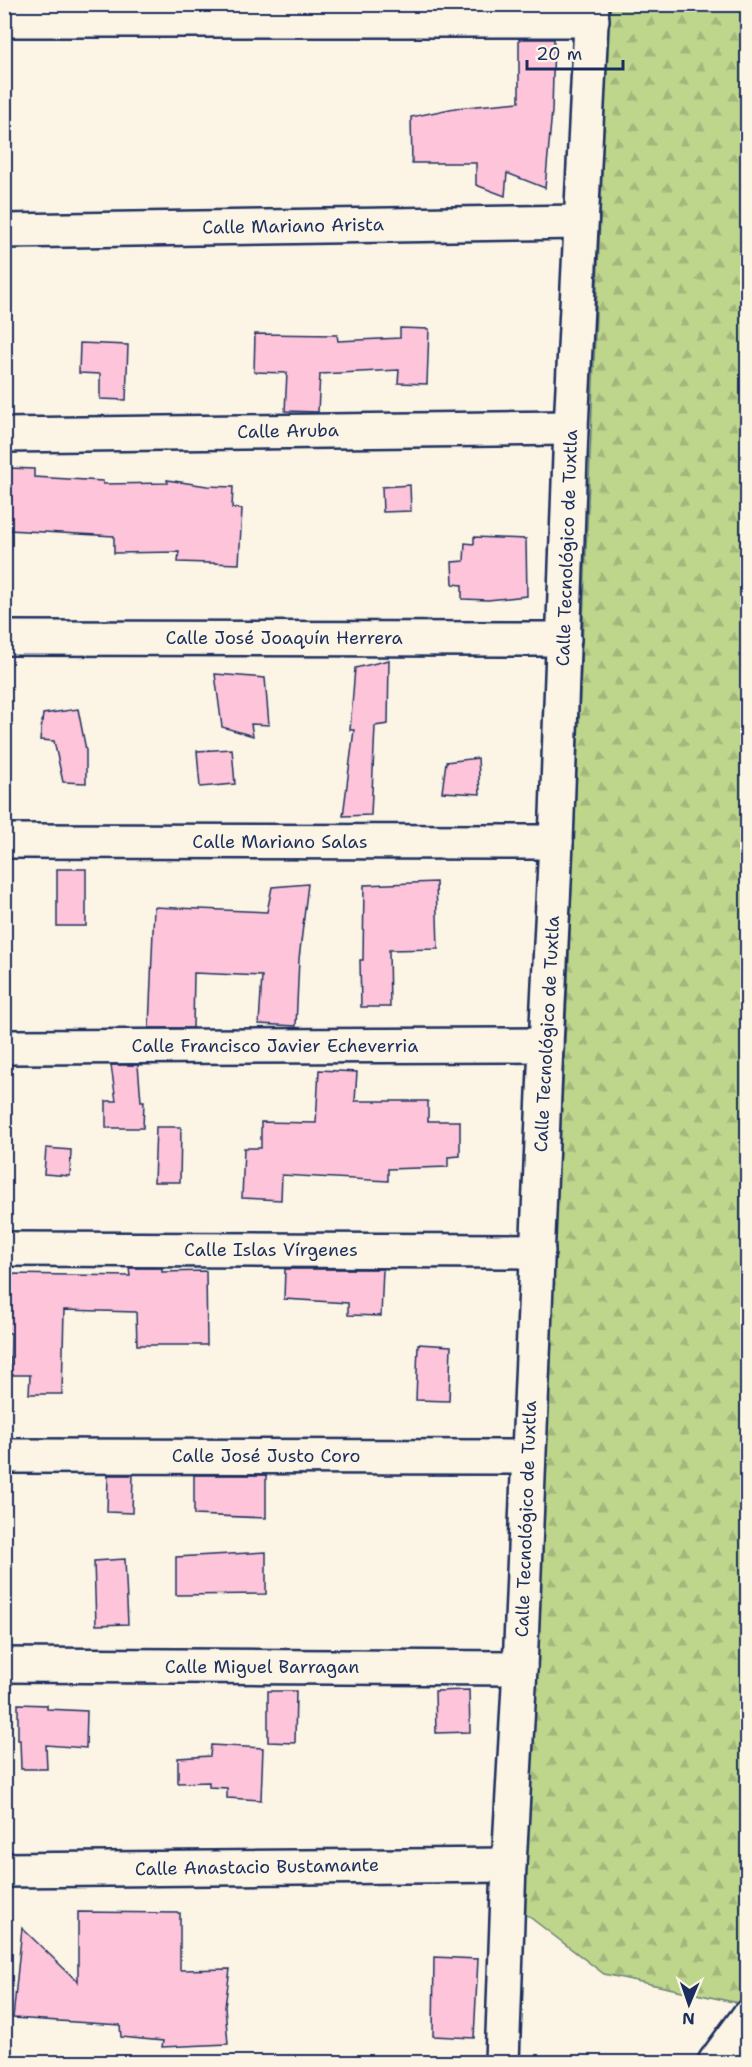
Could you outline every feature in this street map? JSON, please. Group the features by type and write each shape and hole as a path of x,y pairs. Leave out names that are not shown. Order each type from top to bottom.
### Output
{"street":[{"path":"4,20 592,12"},
{"name":"Calle Tecnológico de Tuxtla","path":"502,2062 508,1865 520,1668 572,428 592,12"},
{"name":"Calle Mariano Arista","path":"4,231 581,222"},
{"name":"Calle Aruba","path":"4,435 572,428"},
{"name":"Calle José Joaquín Herrera","path":"4,638 564,639"},
{"name":"Calle Mariano Salas","path":"4,841 556,842"},
{"name":"Calle Francisco Javier Echeverria","path":"4,1047 546,1045"},
{"name":"Calle Islas Vírgenes","path":"4,1249 538,1251"},
{"name":"Calle José Justo Coro","path":"4,1456 528,1457"},
{"name":"Calle Miguel Barragan","path":"4,1665 520,1668"},
{"name":"Calle Anastacio Bustamante","path":"4,1870 508,1865"},
{"path":"715,2062 747,2017"}],"green space":[{"path":"609,5 747,5 747,2005 604,1974 523,1912 568,978"}],"building":[{"path":"519,39 554,39 552,111 545,188 507,173 505,196 476,185 476,163 412,163 411,117 455,108 519,102"},
{"path":"400,328 429,329 427,384 398,383 399,370 320,374 318,412 285,411 287,373 254,372 255,334 337,335 338,341 400,338"},
{"path":"80,343 128,345 126,400 100,399 100,374 79,373"},
{"path":"9,468 34,469 34,477 103,481 103,484 168,483 167,480 233,487 232,508 242,509 239,564 178,562 179,552 114,553 114,536 8,530"},
{"path":"410,485 411,511 383,512 382,487"},
{"path":"474,537 526,539 527,596 488,600 462,599 462,585 453,584 452,562 464,561 465,543 474,544"},
{"path":"389,660 388,724 375,726 371,815 343,816 354,730 350,730 355,668"},
{"path":"215,674 265,678 269,725 251,724 253,736 222,727"},
{"path":"78,709 86,750 86,783 63,782 54,741 40,740 43,714"},
{"path":"232,749 235,784 200,787 197,751"},
{"path":"478,758 480,794 442,792 446,762"},
{"path":"57,869 86,869 86,926 57,926"},
{"path":"436,882 438,949 389,950 390,1007 361,1007 360,960 363,960 364,885"},
{"path":"308,884 299,959 296,1026 259,1024 262,976 194,973 193,1028 149,1028 154,907 267,912 272,887"},
{"path":"111,1065 138,1065 141,1101 144,1101 143,1128 106,1128 106,1101 116,1101"},
{"path":"319,1070 357,1072 355,1101 428,1101 428,1121 460,1121 460,1156 448,1157 448,1167 388,1169 388,1181 282,1175 281,1200 242,1198 244,1148 261,1148 261,1122 316,1123"},
{"path":"156,1127 181,1127 180,1182 154,1182"},
{"path":"46,1148 71,1150 70,1176 44,1174"},
{"path":"129,1268 162,1268 162,1272 206,1271 207,1345 137,1345 136,1312 64,1310 62,1394 29,1394 30,1375 10,1375 11,1333 4,1333 4,1294 11,1294 11,1274 130,1276"},
{"path":"285,1269 383,1269 381,1316 348,1315 348,1303 284,1299"},
{"path":"418,1344 451,1346 449,1401 416,1400"},
{"path":"108,1475 133,1475 132,1513 107,1512"},
{"path":"194,1475 266,1475 266,1518 194,1515"},
{"path":"266,1552 266,1594 176,1595 176,1557"},
{"path":"125,1559 128,1624 96,1625 94,1561"},
{"path":"469,1690 470,1732 436,1733 435,1691"},
{"path":"268,1691 296,1691 295,1743 268,1742"},
{"path":"18,1704 47,1705 47,1709 87,1711 86,1748 46,1745 47,1769 21,1769"},
{"path":"211,1745 263,1748 261,1800 227,1798 227,1788 209,1787 209,1782 178,1783 178,1758 210,1756"},
{"path":"78,1912 180,1913 180,1970 230,1969 225,2007 228,2044 162,2047 163,2041 121,2037 120,2025 13,2018 22,1928 78,1982"},
{"path":"434,1957 478,1959 474,2038 433,2036"}]}
